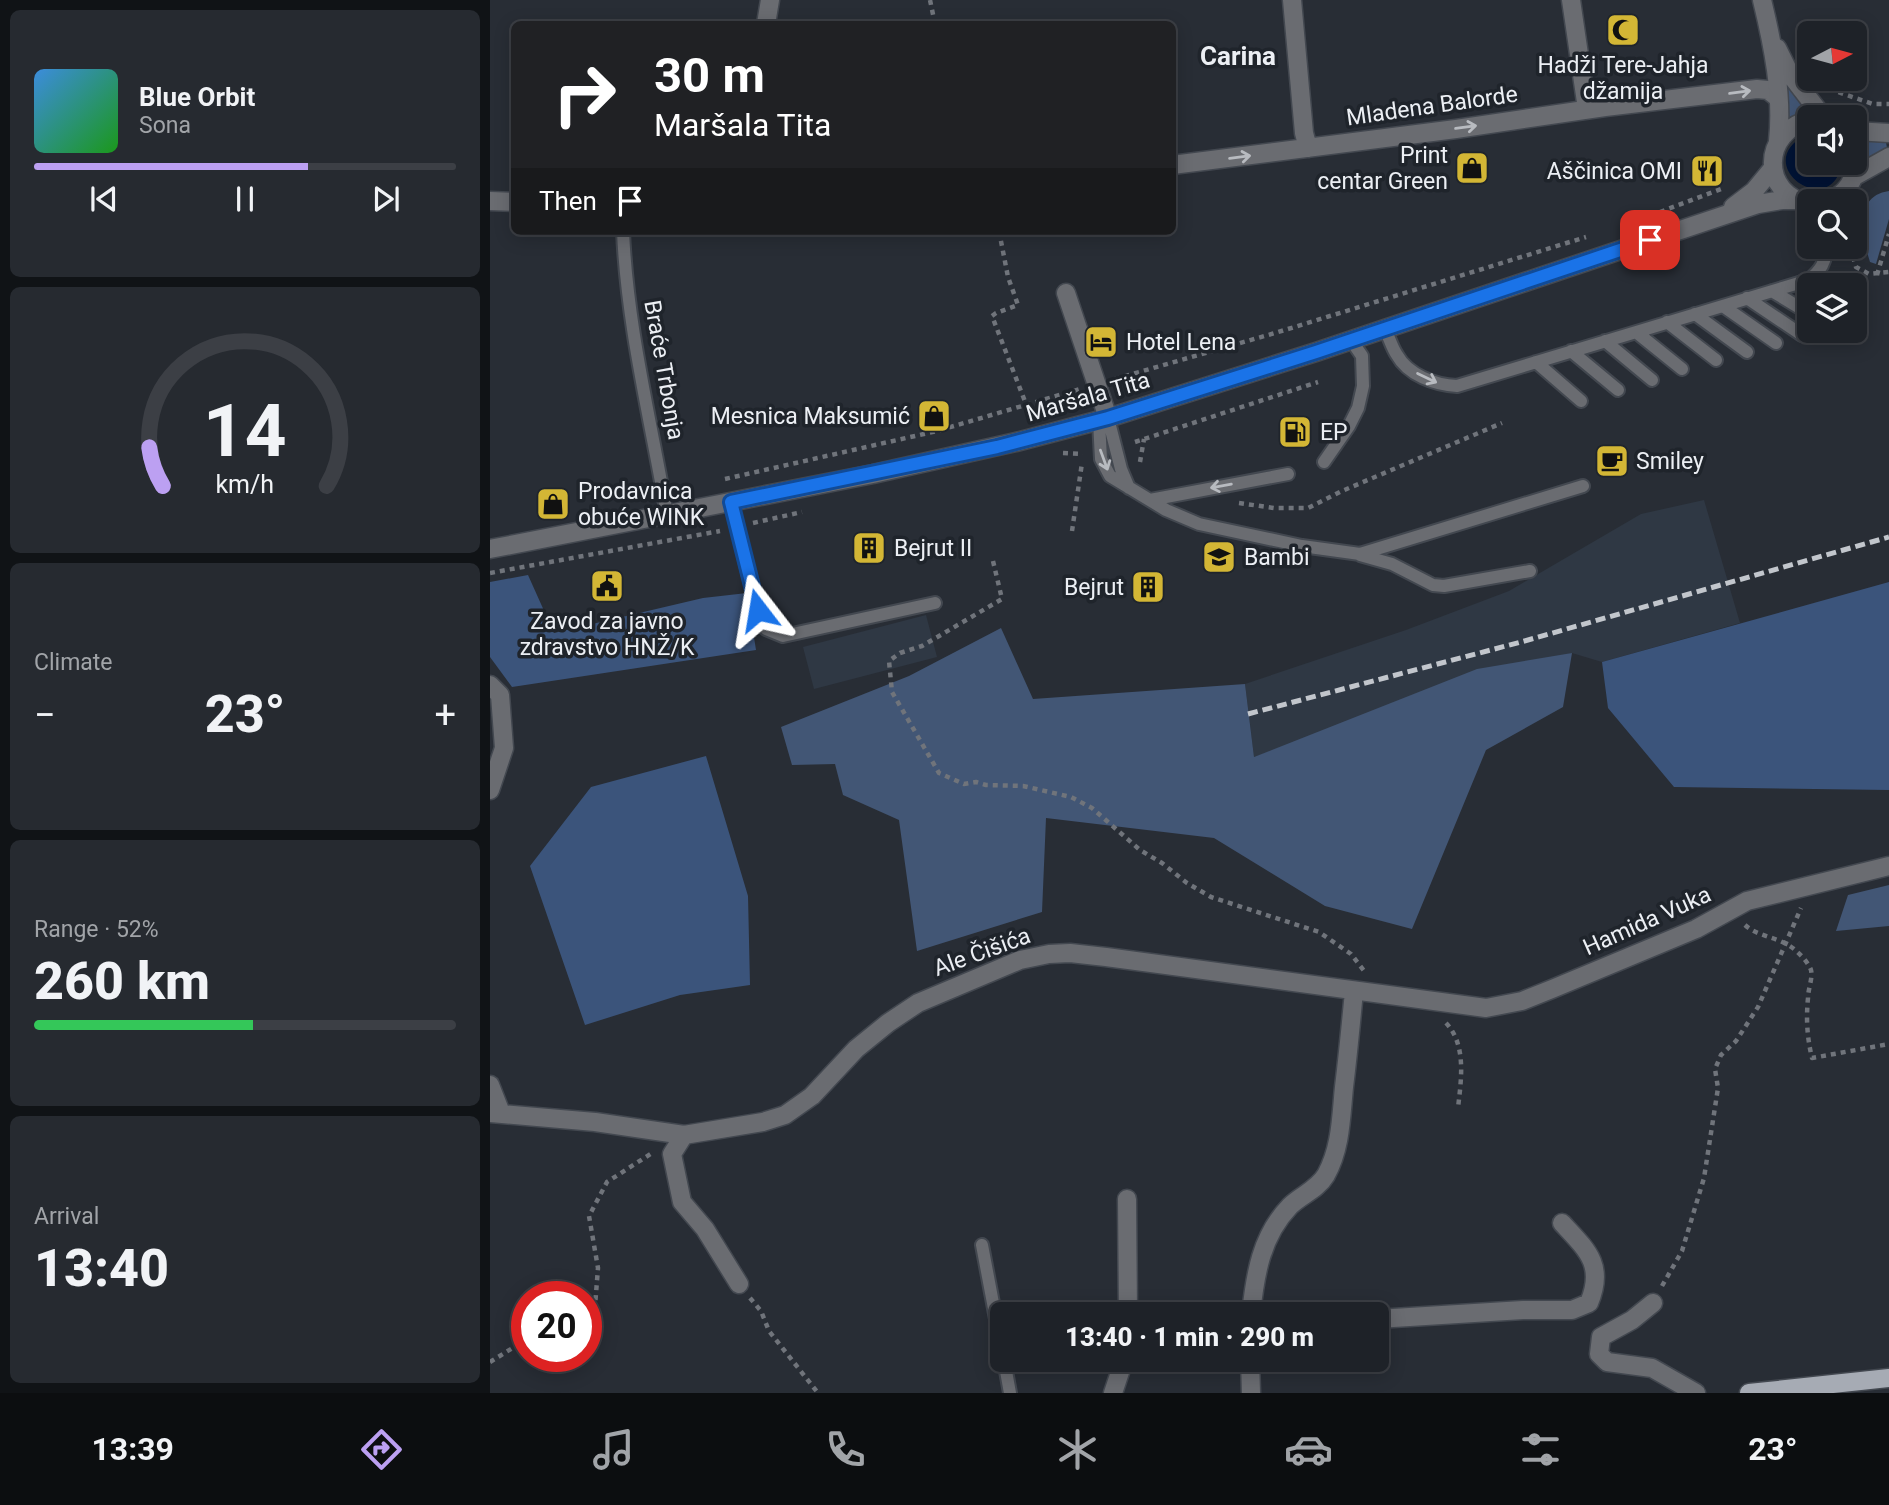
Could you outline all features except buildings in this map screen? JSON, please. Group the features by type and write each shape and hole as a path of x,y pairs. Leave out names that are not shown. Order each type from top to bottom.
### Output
{"main road":[{"path":"1749,1393 1889,1378"}],"street":[{"path":"766,21 770,0"},
{"path":"1292,0 1304,133 1308,148"},
{"path":"1571,0 1587,109"},
{"path":"1762,0 1770,32 1780,125 1773,154 1773,168 1777,181 1785,192 1797,199"},
{"path":"1770,32 1790,74 1814,105"},
{"name":"Mladena Balorde","path":"1176,164 1757,89 1768,90 1777,98"},
{"path":"1778,141 1797,124"},
{"path":"1867,132 1889,133"},
{"path":"1846,189 1855,176 1889,157"},
{"name":"Maršala Tita","path":"1722,215 1754,191 1773,168"},
{"name":"Maršala Tita","path":"490,549 997,447 1103,419 1385,329 1722,215 1758,204 1782,200 1797,201"},
{"path":"490,201 511,202"},
{"path":"1066,293 1097,384 1103,419"},
{"path":"490,685 500,695 504,748 490,790"},
{"name":"Hamida Vuka","path":"1423,1000 1486,1008 1522,1001 1675,938 1747,901 1889,866"},
{"name":"Ale Čišića","path":"490,1085 496,1113 595,1122 684,1135 763,1122 785,1115 812,1096 856,1049 918,1003 1020,960 1049,954 1070,953 1423,1000"},
{"path":"1252,1302 1254,1280 1263,1248 1272,1229 1293,1203 1308,1194 1325,1177 1338,1148 1354,991"},
{"path":"684,1135 672,1154 682,1202 705,1229 739,1284"},
{"path":"1127,1199 1128,1302"},
{"path":"1389,1318 1523,1310 1572,1310 1589,1303 1597,1285 1592,1259 1589,1251 1562,1223"},
{"path":"1653,1303 1632,1320 1601,1337 1599,1354 1607,1362 1652,1368 1696,1393"},
{"path":"1113,1393 1120,1372"},
{"path":"1250,1372 1251,1393"}],"lane":[{"name":"Braće Trbonja","path":"624,235 633,329 662,473 667,515"},
{"path":"1385,329 1395,353 1405,366 1442,385 1457,386 1747,298 1797,288"},
{"path":"1772,291 1797,306"},
{"path":"1747,298 1797,332"},
{"path":"1723,306 1776,343"},
{"path":"1695,314 1746,352"},
{"path":"1667,322 1716,360"},
{"path":"1636,332 1682,369"},
{"path":"1324,463 1349,426 1363,386 1362,356 1351,340"},
{"path":"1605,341 1652,380"},
{"path":"1571,351 1618,390"},
{"path":"1536,362 1581,401"},
{"path":"1103,419 1101,459 1110,476 1129,489 1199,524 1302,546 1360,554 1392,564 1433,585 1444,586 1530,571"},
{"path":"1150,500 1288,474"},
{"path":"1360,554 1583,486"},
{"path":"731,502 758,610 766,629 783,636 935,603"},
{"path":"982,1245 993,1302"},
{"path":"1006,1372 1010,1393"}],"path":[{"path":"930,0 934,21"},
{"path":"1832,91 1873,104 1889,104"},
{"path":"1652,215 1725,187"},
{"path":"1877,275 1889,234"},
{"path":"1000,235 1008,277 1018,305 992,316 1026,404"},
{"path":"718,481 936,431 1275,333 1588,236"},
{"path":"1854,259 1856,267 1868,274 1889,272"},
{"path":"1135,442 1318,382"},
{"path":"1072,531 1083,454 1088,454"},
{"path":"993,561 1002,599 922,646 900,653 889,661 892,692 939,772 964,784 976,782 1002,787 1023,786 1072,797 1092,808 1140,850 1211,897 1319,932 1351,954 1378,993"},
{"path":"1653,1303 1682,1251 1704,1178 1718,1088 1715,1069 1721,1055 1736,1041 1758,1007 1811,885"},
{"path":"1722,916 1740,920 1753,933 1771,936 1787,944 1807,963 1812,973 1806,1034 1812,1058 1889,1044"},
{"path":"1423,1000 1451,1029 1458,1044 1461,1077 1458,1108"},
{"path":"597,1281 598,1268 589,1216 607,1182 684,1135"},
{"path":"739,1284 761,1311 769,1331 818,1393"},
{"path":"490,1362 511,1349"}],"shaded area":[{"path":"1782,62 1797,84 1797,91 1802,91 1811,105 1797,105 1797,126 1781,133"},
{"path":"1867,136 1885,137 1888,153 1867,166"},
{"path":"1797,142 1797,175 1837,175 1835,180 1824,188 1811,188 1799,183 1789,173 1786,161 1790,148"},
{"path":"1889,191 1889,219 1876,264 1870,262 1867,252 1867,206 1878,194"},
{"path":"1704,500 1740,623 1602,662 1572,653 1254,757 1245,684 1406,630 1509,591 1641,514"},
{"path":"528,575 554,633 703,598 747,593 756,650 512,687 490,657 490,582"},
{"path":"1889,582 1889,790 1674,787 1608,708 1602,662"},
{"path":"926,615 937,657 814,689 803,647"},
{"path":"1001,628 1033,699 1245,684 1254,757 1477,669 1572,653 1563,707 1486,750 1412,929 1325,906 1214,838 1046,818 1042,912 917,951 899,820 843,795 835,764 792,765 781,727 909,676"},
{"path":"706,756 748,896 750,985 680,995 585,1025 530,866 591,787"},
{"path":"1889,885 1889,926 1836,931 1848,895"}],"railway":[{"path":"1248,714 1521,642 1889,537"}],"place":[{"name":"Hadži Tere-Jahja džamija","path":"1623,30"},
{"name":"Print centar Green","path":"1472,168"},
{"name":"Aščinica OMI","path":"1707,171"},
{"name":"Hotel Lena","path":"1101,342"},
{"name":"Mesnica Maksumić","path":"934,416"},
{"name":"EP","path":"1295,432"},
{"name":"Smiley","path":"1612,461"},
{"name":"Prodavnica obuće WINK","path":"553,504"},
{"name":"Bejrut II","path":"869,548"},
{"name":"Bambi","path":"1219,557"},
{"name":"Zavod za javno zdravstvo HNŽ/K","path":"607,586"},
{"name":"Bejrut","path":"1148,587"}],"district":[{"name":"Carina","path":"1238,56"}],"route":[{"path":"758,610 731,502 997,447 1108,418 1316,352 1650,240"}]}
